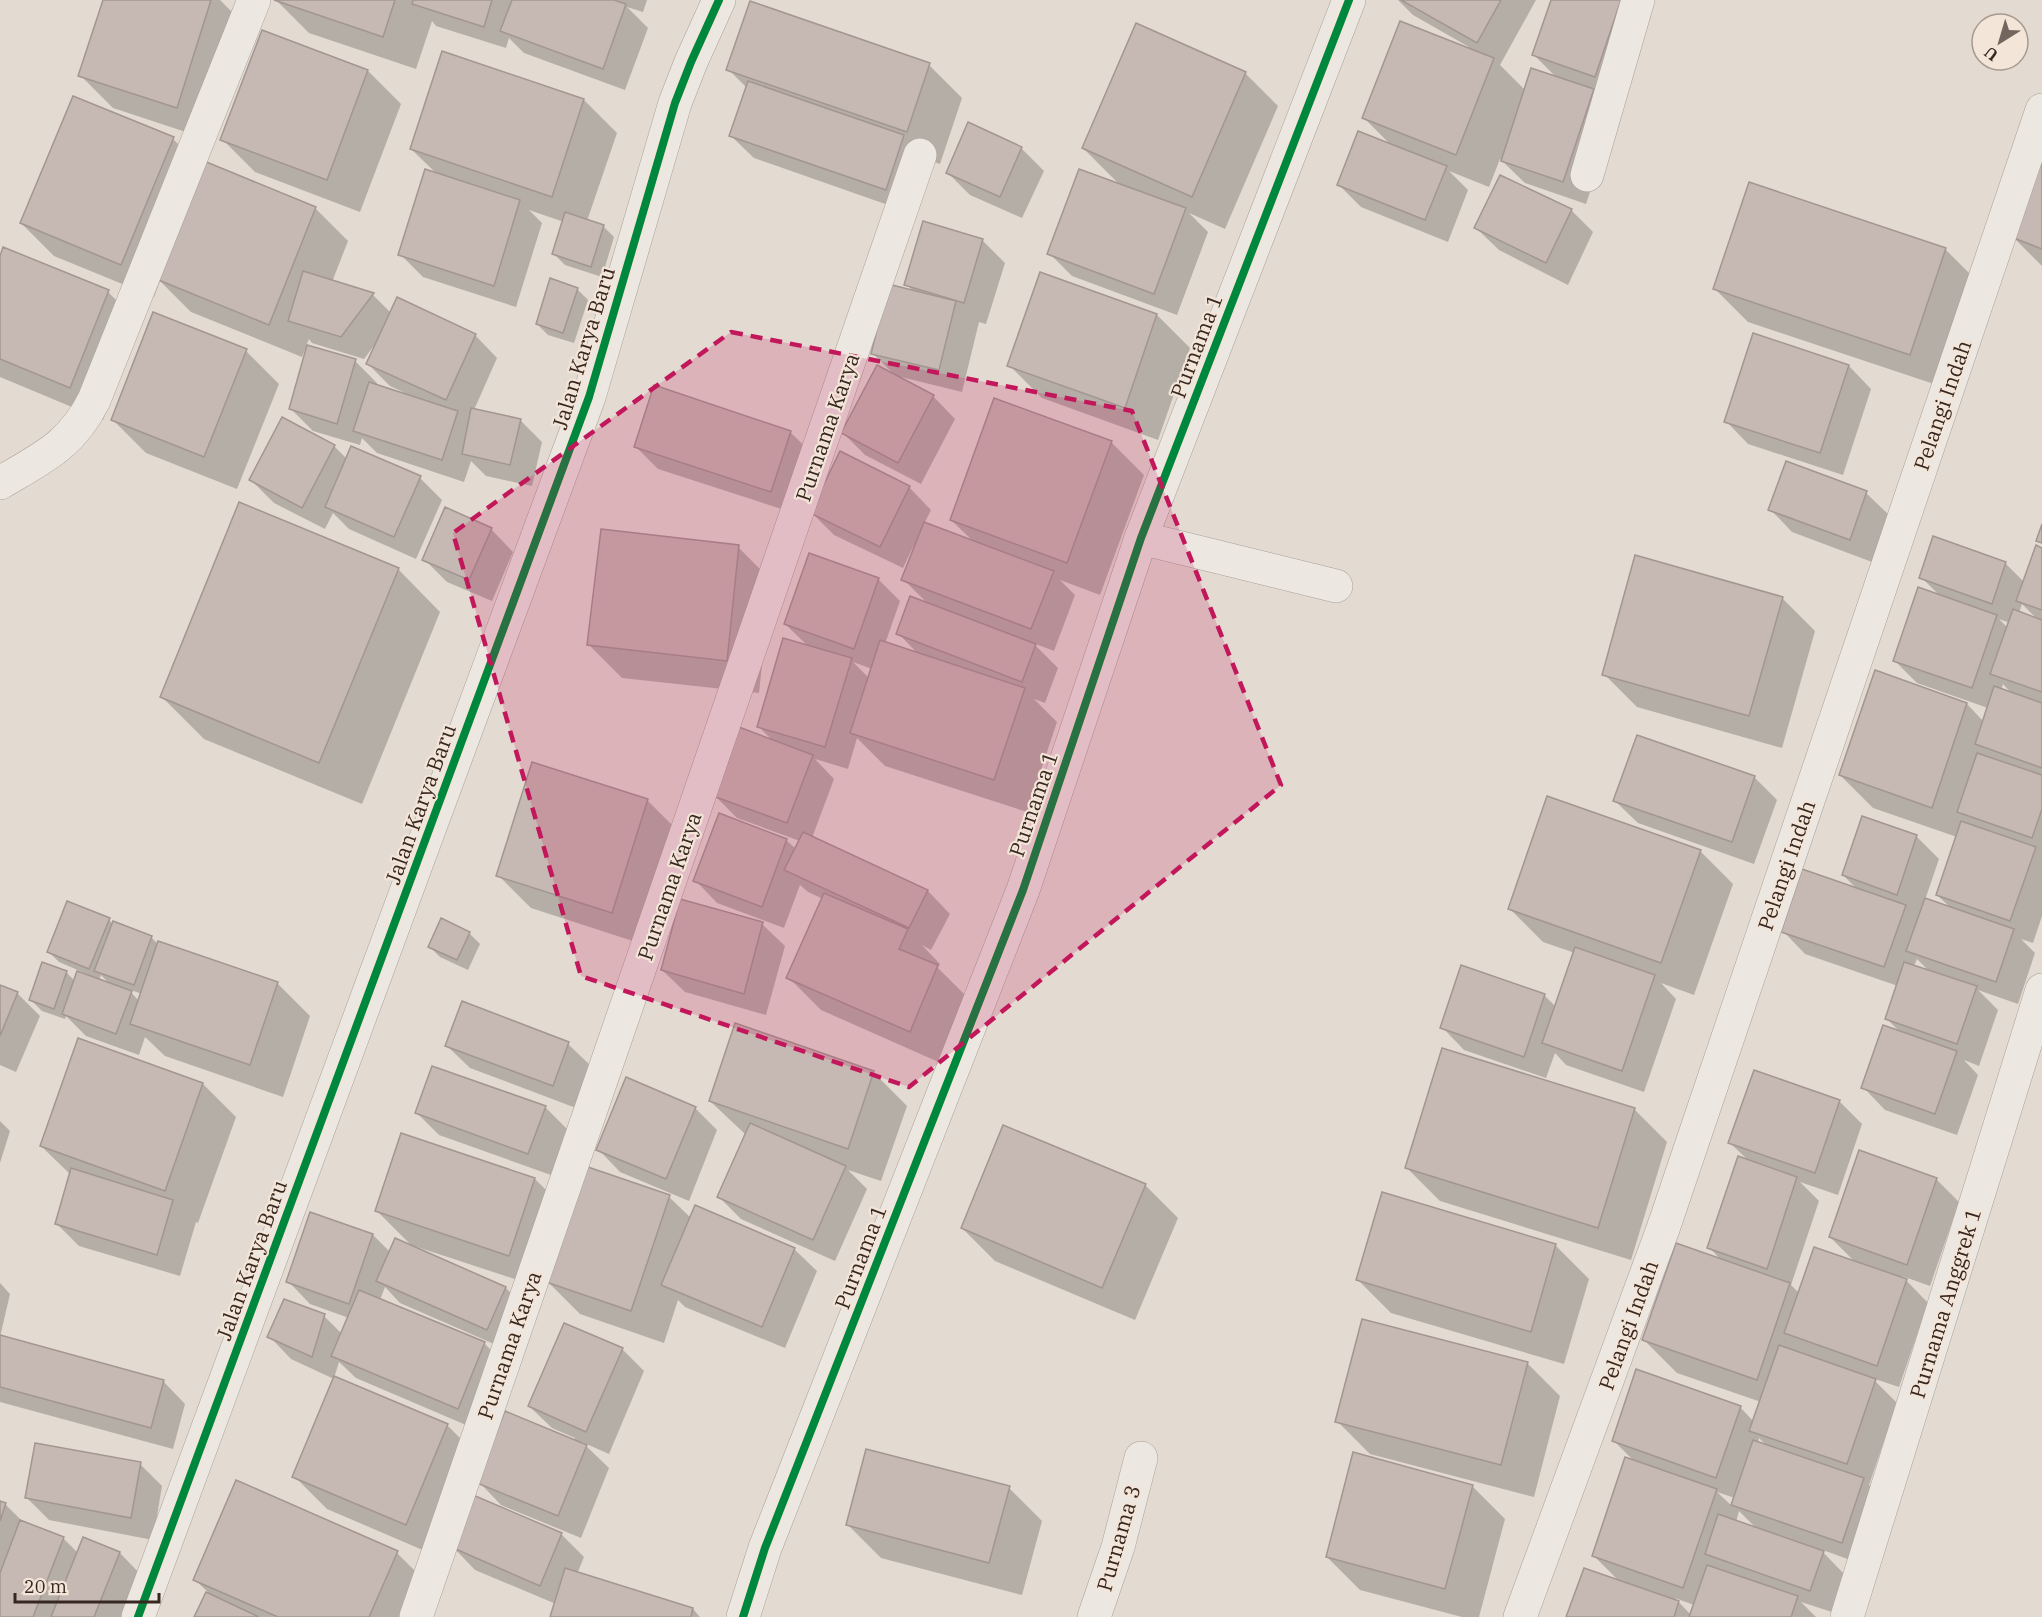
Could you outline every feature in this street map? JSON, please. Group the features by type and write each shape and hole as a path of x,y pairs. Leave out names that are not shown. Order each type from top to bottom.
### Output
{"street":[{"path":"0,483 52,453 72,435 86,417 254,0"},
{"name":"Jalan Karya Baru","path":"138,1617 590,397 675,103 719,0"},
{"name":"Purnama 1","path":"743,1617 765,1548 1023,890 1141,538 1349,0"},
{"path":"1587,175 1638,0"},
{"name":"Pelangi Indah","path":"1520,1617 1664,1226 2042,110"},
{"name":"Purnama Karya","path":"416,1617 921,155"},
{"path":"1141,538 1336,586"},
{"name":"Purnama Anggrek 1","path":"1847,1617 2042,990"},
{"name":"Purnama 3","path":"1094,1617 1118,1547 1141,1458"}],"highlighted area":[{"path":"731,332 1132,411 1281,785 909,1087 581,976 453,533"}],"building":[{"path":"103,0 211,0 177,108 78,76"},
{"path":"274,0 395,0 383,37"},
{"path":"413,0 492,0 484,27 412,4"},
{"path":"512,0 614,0 626,4 603,69 500,31"},
{"path":"1401,0 1501,0 1477,43"},
{"path":"1551,0 1621,0 1595,77 1532,55"},
{"path":"750,1 930,63 907,132 726,70"},
{"path":"1400,21 1494,58 1456,155 1362,118"},
{"path":"1136,23 1246,72 1192,197 1082,148"},
{"path":"262,30 368,70 327,180 220,140"},
{"path":"442,51 584,99 552,197 410,149"},
{"path":"1531,68 1594,89 1563,182 1501,161"},
{"path":"748,81 904,135 886,190 729,136"},
{"path":"73,96 174,137 121,265 20,223"},
{"path":"968,122 1022,147 1000,197 946,173"},
{"path":"1358,131 1447,166 1425,220 1337,185"},
{"path":"2042,152 2042,249 2011,237"},
{"path":"204,161 316,207 269,325 156,279"},
{"path":"425,169 520,200 494,286 398,255"},
{"path":"1079,169 1186,208 1154,294 1047,254"},
{"path":"1500,175 1572,209 1546,263 1474,228"},
{"path":"1749,182 1946,248 1910,355 1713,289"},
{"path":"565,212 604,225 591,267 552,254"},
{"path":"923,221 983,239 964,303 904,285"},
{"path":"3,247 109,290 70,388 0,359 0,256"},
{"path":"303,271 374,293 341,337 288,321"},
{"path":"1040,272 1157,314 1125,408 1007,366"},
{"path":"550,278 578,288 563,333 536,324"},
{"path":"888,284 956,301 939,370 871,354"},
{"path":"397,297 476,334 446,400 366,364"},
{"path":"153,312 247,349 204,457 111,420"},
{"path":"1753,333 1849,365 1820,453 1724,422"},
{"path":"307,345 356,359 337,424 289,409"},
{"path":"877,365 934,395 898,463 841,433"},
{"path":"369,382 458,411 442,460 353,431"},
{"path":"654,385 791,431 771,492 634,447"},
{"path":"994,398 1112,441 1067,563 950,520"},
{"path":"471,408 521,419 510,465 462,454"},
{"path":"282,417 335,445 302,508 249,480"},
{"path":"351,446 421,476 394,537 325,507"},
{"path":"840,451 910,486 880,547 810,513"},
{"path":"1786,461 1867,491 1850,540 1768,510"},
{"path":"239,502 399,568 319,763 160,697"},
{"path":"445,507 492,528 469,580 422,560"},
{"path":"924,522 1054,571 1031,629 901,580"},
{"path":"2042,524 2042,543 2036,541"},
{"path":"601,529 739,545 727,661 587,645"},
{"path":"1933,536 2006,562 1992,604 1919,578"},
{"path":"2036,545 2042,548 2042,610 2016,601"},
{"path":"809,553 879,578 854,649 784,624"},
{"path":"1635,555 1783,597 1749,716 1602,675"},
{"path":"1918,587 1997,615 1972,688 1893,661"},
{"path":"910,596 1036,644 1022,682 896,634"},
{"path":"2013,609 2042,620 2042,692 1990,674"},
{"path":"783,638 852,658 825,747 757,727"},
{"path":"880,640 1025,688 994,780 850,733"},
{"path":"1875,670 1967,703 1932,808 1839,775"},
{"path":"1994,686 2042,703 2042,768 1975,744"},
{"path":"739,727 813,755 787,823 713,796"},
{"path":"1637,735 1755,776 1732,842 1613,801"},
{"path":"1977,753 2042,775 2042,809 2032,838 1957,812"},
{"path":"532,762 648,799 612,913 496,876"},
{"path":"1547,796 1701,850 1661,963 1508,909"},
{"path":"719,813 787,839 762,907 693,881"},
{"path":"1862,816 1917,835 1897,895 1842,875"},
{"path":"1961,821 2036,847 2010,921 1936,895"},
{"path":"803,832 928,890 909,928 784,870"},
{"path":"1802,869 1906,905 1884,967 1781,932"},
{"path":"824,893 908,929 899,949 938,965 910,1032 786,978"},
{"path":"1925,898 2014,929 1996,982 1906,951"},
{"path":"680,899 763,922 744,994 661,970"},
{"path":"67,901 110,918 89,969 47,952"},
{"path":"441,918 470,932 457,960 428,947"},
{"path":"113,921 152,936 134,985 94,971"},
{"path":"158,941 278,982 250,1065 130,1024"},
{"path":"1575,947 1655,975 1622,1071 1542,1043"},
{"path":"42,962 67,971 54,1009 29,1000"},
{"path":"1904,962 1977,986 1957,1044 1885,1019"},
{"path":"1461,965 1545,994 1524,1057 1440,1028"},
{"path":"77,971 132,991 116,1034 62,1014"},
{"path":"0,985 18,992 0,1036"},
{"path":"462,1001 569,1042 553,1086 445,1046"},
{"path":"735,1023 874,1071 848,1149 709,1101"},
{"path":"1883,1025 1957,1051 1935,1114 1861,1088"},
{"path":"78,1038 203,1083 165,1191 40,1146"},
{"path":"1442,1048 1635,1108 1598,1228 1405,1168"},
{"path":"432,1066 546,1106 528,1154 415,1113"},
{"path":"1754,1070 1840,1100 1815,1173 1728,1143"},
{"path":"626,1077 696,1107 666,1179 596,1150"},
{"path":"750,1123 846,1166 813,1240 717,1197"},
{"path":"1003,1125 1146,1184 1102,1288 961,1228"},
{"path":"401,1133 535,1178 509,1256 375,1211"},
{"path":"1859,1150 1937,1178 1907,1265 1829,1237"},
{"path":"1738,1156 1797,1177 1767,1269 1707,1248"},
{"path":"585,1166 670,1195 631,1311 546,1282"},
{"path":"71,1168 173,1200 157,1255 55,1224"},
{"path":"1382,1192 1556,1244 1531,1332 1356,1280"},
{"path":"695,1205 795,1248 762,1327 661,1285"},
{"path":"310,1212 373,1234 349,1304 286,1282"},
{"path":"395,1238 506,1287 487,1330 376,1281"},
{"path":"1676,1243 1790,1283 1757,1380 1642,1340"},
{"path":"1814,1247 1907,1279 1877,1366 1784,1333"},
{"path":"359,1290 485,1342 458,1409 331,1356"},
{"path":"284,1299 325,1314 312,1357 267,1337"},
{"path":"1362,1319 1528,1362 1501,1465 1335,1422"},
{"path":"564,1323 623,1348 586,1432 528,1406"},
{"path":"0,1335 164,1380 151,1428 0,1387"},
{"path":"1779,1345 1876,1379 1847,1464 1749,1431"},
{"path":"1636,1369 1741,1406 1716,1478 1612,1441"},
{"path":"334,1376 448,1424 406,1525 292,1477"},
{"path":"505,1411 587,1445 558,1516 477,1483"},
{"path":"1753,1440 1864,1478 1842,1543 1731,1505"},
{"path":"35,1443 141,1462 131,1518 25,1498"},
{"path":"866,1449 1010,1486 989,1563 846,1525"},
{"path":"1353,1452 1473,1485 1445,1589 1326,1557"},
{"path":"1625,1457 1717,1489 1683,1588 1592,1556"},
{"path":"236,1480 398,1551 369,1617 278,1617 193,1580"},
{"path":"473,1495 562,1533 540,1586 451,1547"},
{"path":"0,1501 6,1503 0,1521"},
{"path":"1718,1514 1824,1551 1810,1591 1705,1554"},
{"path":"20,1520 64,1537 33,1617 0,1617 0,1573"},
{"path":"83,1537 120,1552 94,1617 51,1617"},
{"path":"1707,1565 1798,1596 1791,1617 1689,1617"},
{"path":"565,1568 693,1608 691,1617 550,1617"},
{"path":"1584,1568 1679,1601 1674,1617 1566,1617"},
{"path":"206,1592 259,1617 194,1617"}],"cycle path":[{"path":"138,1617 589,397 675,103 719,0"},
{"path":"743,1617 765,1548 1023,890 1141,538 1349,0"}]}
